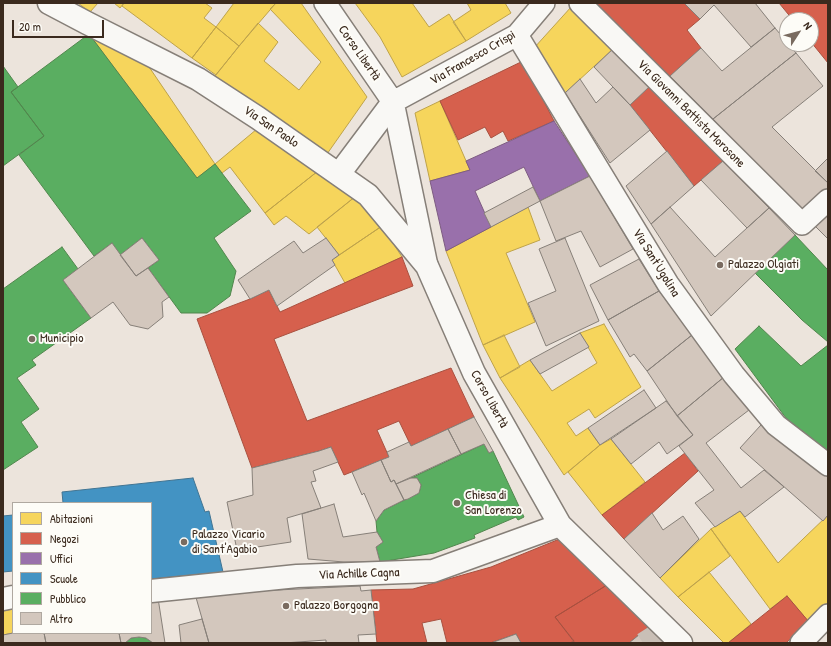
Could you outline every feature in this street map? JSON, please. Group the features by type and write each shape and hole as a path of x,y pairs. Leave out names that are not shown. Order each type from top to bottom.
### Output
{"street":[{"name":"Via San Paolo","path":"50,3 198,79 339,174 368,195 427,266"},
{"name":"Corso Libertà","path":"325,3 393,102 427,266 474,373 560,525 660,629 681,643"},
{"name":"Via Francesco Crispi","path":"393,102 517,35 544,3"},
{"name":"Via Giovanni Battista Morosone","path":"580,3 802,224 828,200"},
{"name":"Via Sant'Ugolina","path":"517,35 668,284 734,375 776,425 828,465"},
{"path":"339,174 393,102"},
{"name":"Via Achille Cagna","path":"152,591 297,576 433,571 560,525"},
{"path":"801,643 828,615"}],"building: Abitazioni":[{"path":"78,3 98,3 90,12"},
{"path":"114,3 124,3 120,8"},
{"path":"124,3 205,3 212,8 204,18 216,27 192,58 122,6"},
{"path":"234,3 276,3 239,46 216,27"},
{"path":"276,3 301,3 367,97 327,154 214,77 258,23 278,42 264,61 299,90 321,62 270,9"},
{"path":"355,3 412,3 429,27 449,14 466,41 402,77 380,37"},
{"path":"467,3 505,3 511,13 466,41 453,22 471,10"},
{"path":"572,6 614,48 565,93 534,48"},
{"path":"216,27 239,46 216,75 192,58"},
{"path":"89,34 145,61 215,164 197,178"},
{"path":"440,101 470,170 430,181 415,113"},
{"path":"257,129 318,171 265,213 230,167 222,173 215,164"},
{"path":"318,171 356,196 309,234 286,216 274,225 265,213"},
{"path":"356,196 382,226 339,255 317,227"},
{"path":"528,207 540,240 506,253 535,322 483,345 446,251"},
{"path":"382,226 402,257 345,283 332,260"},
{"path":"604,324 641,387 595,418 589,409 567,423 576,436 588,428 600,445 564,475 500,378 530,360 552,391 597,363 580,333"},
{"path":"504,335 520,367 500,378 483,345"},
{"path":"611,439 645,482 602,515 568,472 600,445"},
{"path":"740,511 778,563 828,515 828,604 809,622 787,596 770,609 711,529"},
{"path":"711,529 730,556 678,597 660,578"},
{"path":"709,572 751,624 728,643 724,643 678,597"},
{"path":"12,609 12,633 3,635 3,611"}],"building: Negozi":[{"path":"593,3 684,3 700,19 687,30 701,48 670,76"},
{"path":"779,3 828,3 828,63 819,52 819,12 786,12"},
{"path":"523,61 554,121 508,141 503,131 491,138 485,127 458,140 440,101"},
{"path":"650,86 723,161 694,186 630,105"},
{"path":"402,257 413,286 274,339 307,421 451,368 474,417 411,446 399,421 377,430 389,457 344,475 331,447 252,468 197,319 250,299 269,290 280,312"},
{"path":"685,453 698,471 624,539 602,515"},
{"path":"562,538 607,585 555,617 574,641 570,643 521,643 516,634 490,643 447,643 441,619 422,623 427,643 377,643 371,590 413,589 491,567"},
{"path":"607,585 650,626 629,643 575,643 555,617"},
{"path":"787,596 809,622 786,643 728,643"}],"building: Uffici":[{"path":"554,121 590,176 540,201 524,167 475,191 491,227 446,251 430,181 470,170 466,161"}],"building: Scuole":[{"name":"Palazzo Vicario di Sant'Agabio","path":"193,478 205,512 209,511 223,572 152,579 152,502 63,502 62,492"},
{"path":"12,515 12,571 3,572 3,516"}],"building: Pubblico":[{"path":"89,34 197,178 215,164 251,211 214,238 236,271 230,296 207,313 181,313 148,268 159,260 142,238 120,255 112,243 94,256 19,155 44,136 11,92"},
{"path":"3,66 18,87 11,92 44,136 3,166"},
{"name":"Palazzo Olgiati","path":"795,235 828,270 828,342 802,320 755,273"},
{"name":"Municipio","path":"62,247 78,269 63,280 91,318 32,360 36,365 17,378 39,409 21,422 38,447 3,470 3,289"},
{"path":"759,326 801,366 828,345 828,452 786,418 735,349"},
{"name":"Chiesa di San Lorenzo","path":"484,444 489,453 493,451 524,517 518,520 516,517 474,535 475,538 434,553 380,562 376,547 383,542 377,532 376,521 384,510 419,493 421,485 417,478 411,478"},
{"path":"131,638 146,638 153,643 125,643"}],"building: Altro":[{"path":"684,3 755,3 775,28 751,47 714,5 700,19"},
{"path":"775,28 779,33 779,52 796,53 713,119 670,76 701,48 722,71"},
{"path":"614,48 650,86 630,105 594,67"},
{"path":"796,53 823,86 772,127 828,183 828,189 803,212 713,119"},
{"path":"580,79 596,103 613,87 650,130 610,163 565,93"},
{"path":"667,151 694,186 651,224 626,186"},
{"path":"828,158 828,183 815,171"},
{"path":"723,161 769,208 747,228 701,180"},
{"path":"590,176 633,249 600,267 581,231 556,241 540,201"},
{"path":"533,187 540,201 491,227 484,213"},
{"name":"Palazzo Olgiati","path":"670,207 715,257 769,208 795,235 711,316 651,224"},
{"path":"828,212 828,239 814,225"},
{"path":"142,238 159,260 136,276 120,255"},
{"path":"326,238 339,255 332,260 335,265 277,306 269,290 250,299 238,280 294,241 303,253"},
{"path":"565,238 599,321 546,346 528,303 556,291 539,249"},
{"path":"112,243 136,276 148,268 169,297 162,302 163,317 148,329 130,325 113,302 91,318 63,280"},
{"path":"639,259 659,291 608,320 590,285"},
{"path":"659,291 692,335 647,371 634,354 630,357 608,320"},
{"path":"580,333 589,347 540,374 530,360"},
{"path":"692,335 724,377 677,416 647,371"},
{"path":"724,377 749,410 706,443 741,488 764,470 784,487 745,517 740,511 715,527 695,503 714,490 679,446 693,435 677,416"},
{"path":"644,390 656,408 600,445 588,428"},
{"path":"666,401 693,435 667,454 659,442 631,464 611,439"},
{"path":"474,417 493,451 489,453 484,444 461,454 448,429"},
{"path":"761,425 828,477 828,515 823,521 740,448"},
{"path":"448,429 461,454 396,484 394,480 391,482 381,460 389,457 387,452 409,442 411,446"},
{"path":"331,447 338,462 313,471 316,481 311,482 321,508 287,518 291,542 237,550 227,502 253,495 252,468"},
{"path":"381,460 391,482 394,480 404,500 384,510 376,521 364,493 362,495 352,472"},
{"path":"411,478 417,478 421,485 419,493 404,500 396,484"},
{"path":"334,504 343,537 377,532 383,542 376,547 380,562 344,562 308,559 302,514"},
{"path":"652,513 663,530 683,516 699,539 660,578 624,539"},
{"name":"Palazzo Borgogna","path":"360,586 361,591 371,590 376,634 358,635 359,643 326,643 326,640 284,643 209,643 195,594"},
{"path":"158,598 165,643 153,643 146,638 139,637 131,638 125,643 121,643 119,634 152,634 152,599"},
{"path":"202,619 209,643 181,643 179,625"},
{"path":"650,626 664,643 629,643"},
{"path":"12,633 44,634 46,643 3,643 3,635"},
{"path":"44,634 119,634 121,643 46,643"},
{"path":"516,634 521,643 491,643"}],"tunnel":[{"path":"643,643 657,634"}],"place":[{"name":"Palazzo Olgiati","path":"720,265"},
{"name":"Municipio","path":"32,339"},
{"name":"Chiesa di San Lorenzo","path":"457,503"},
{"name":"Palazzo Vicario di Sant'Agabio","path":"184,542"},
{"name":"Palazzo Borgogna","path":"286,606"}]}
